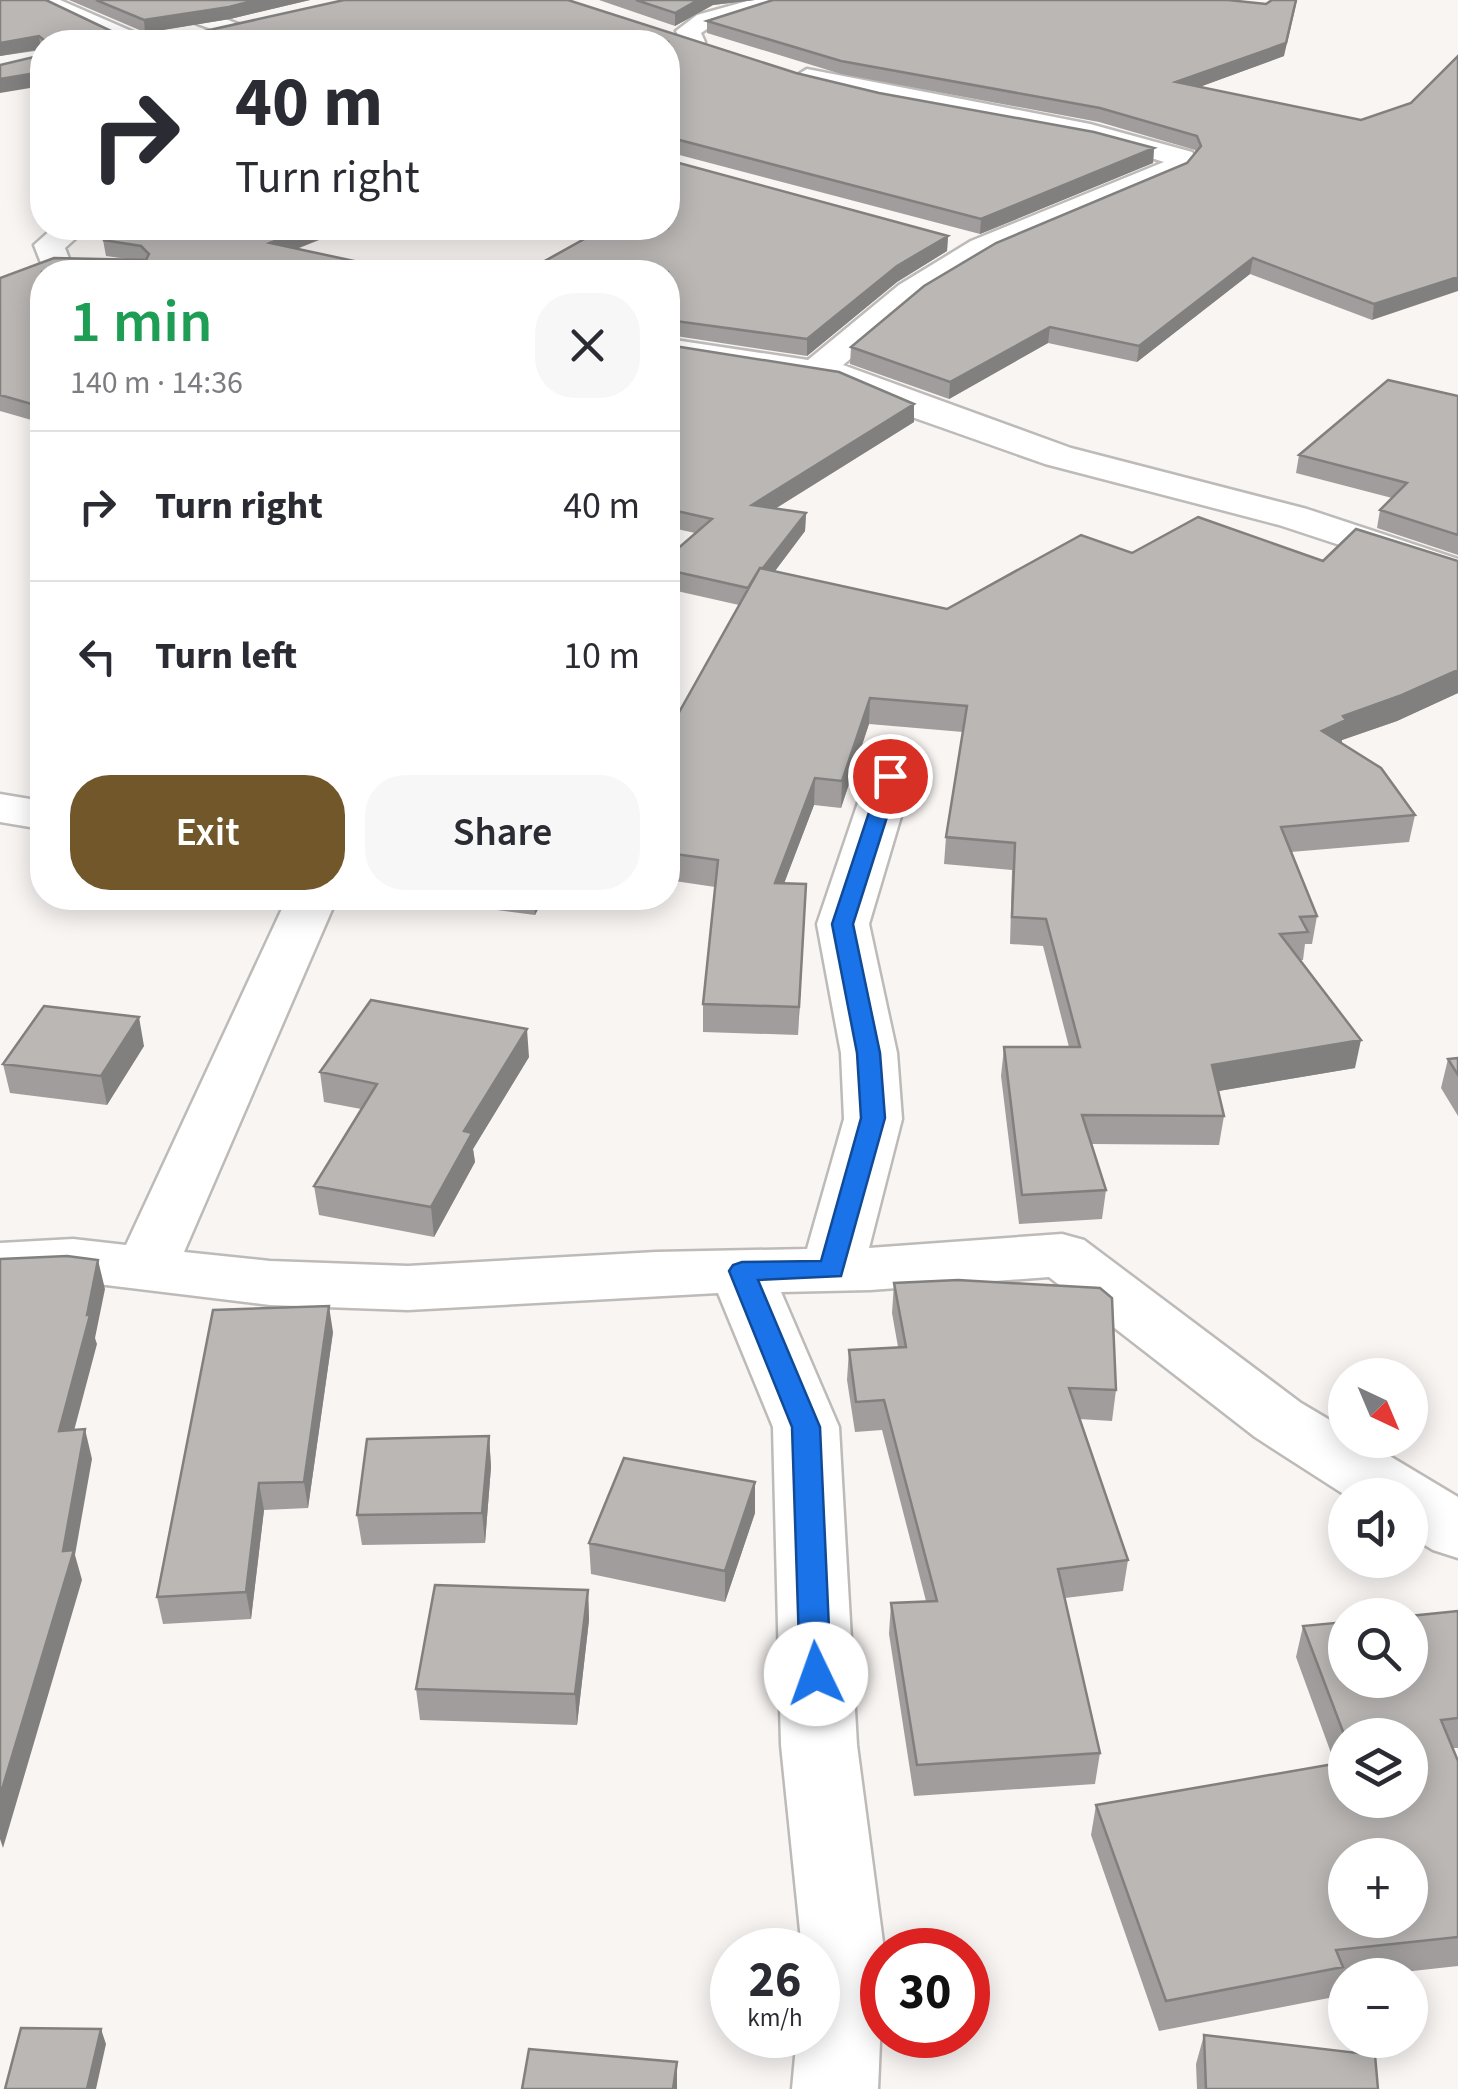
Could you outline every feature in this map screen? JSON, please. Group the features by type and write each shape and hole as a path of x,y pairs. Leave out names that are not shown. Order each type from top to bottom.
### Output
{"street":[{"path":"40,0 109,30"},
{"path":"158,0 231,30 283,18"},
{"path":"693,42 688,31 705,20 777,0"},
{"path":"680,38 724,52"},
{"path":"789,72 843,87 1039,121 1182,158 1174,168 982,248 910,292 816,370"},
{"path":"944,237 982,248"},
{"path":"55,240 49,244 68,260"},
{"path":"680,351 848,376 925,410 1058,456 1293,517 1458,572"},
{"path":"832,1270 873,1118 868,1053 843,924 890,776"},
{"path":"0,808 30,813"},
{"path":"146,1268 307,910"},
{"path":"0,1264 73,1260 270,1283 408,1288 832,1270 1062,1255 1278,1420 1372,1478"},
{"path":"742,1271 806,1427 818,1745 846,1969 835,2089"},
{"path":"1428,1513 1458,1531"}],"building":[{"path":"0,0 46,0 109,30 30,30 30,38 0,43"},
{"path":"96,0 256,0 144,20"},
{"path":"344,0 568,0 662,30 209,30"},
{"path":"636,0 698,0 675,13"},
{"path":"773,0 1228,0 1266,4 1272,0 1296,0 1286,43 1176,82 1361,120 1411,103 1458,56 1458,277 1374,304 1253,258 1139,346 1050,327 950,382 851,347 924,286 996,243 1187,163 1201,146 1197,136 1100,108 841,61 707,21"},
{"path":"680,36 796,73 879,93 1094,132 1154,148 981,219 680,140"},
{"path":"30,58 30,74 0,79 0,65"},
{"path":"680,163 948,236 897,266 807,339 680,322 680,260 547,260 582,240 680,240"},
{"path":"103,240 278,240 270,243 349,260 146,260 149,254 141,246"},
{"path":"54,258 146,260 49,260"},
{"path":"30,267 30,404 0,395 0,278"},
{"path":"680,347 839,372 914,404 752,505 806,513 748,588 680,573 680,547 712,519 680,512"},
{"path":"1388,380 1458,396 1458,535 1380,510 1407,483 1299,455"},
{"path":"1198,517 1323,561 1356,529 1458,561 1458,670 1343,716 1346,720 1322,731 1381,768 1415,815 1281,827 1317,916 1300,917 1308,932 1280,934 1361,1040 1212,1065 1224,1116 1082,1115 1106,1190 1022,1195 1004,1047 1080,1047 1046,919 1012,917 1015,843 946,837 967,706 870,698 842,781 815,778 775,883 806,884 799,1007 703,1004 718,860 680,855 680,711 760,568 947,609 1081,535 1132,553"},
{"path":"371,1000 527,1029 464,1131 472,1133 431,1207 314,1186 377,1084 320,1072"},
{"path":"44,1006 139,1017 101,1076 3,1064"},
{"path":"1458,1058 1458,1075 1448,1059"},
{"path":"67,1256 98,1260 90,1315 59,1431 85,1429 63,1551 74,1550 0,1796 0,1259"},
{"path":"958,1280 1100,1288 1112,1298 1116,1390 1069,1388 1128,1560 1058,1569 1100,1753 917,1765 891,1603 937,1601 884,1400 856,1402 849,1350 906,1347 894,1283"},
{"path":"329,1306 304,1482 259,1483 246,1592 157,1597 213,1310"},
{"path":"489,1436 482,1513 357,1515 367,1439"},
{"path":"624,1458 755,1482 725,1571 589,1543"},
{"path":"435,1585 588,1590 575,1694 416,1689"},
{"path":"1458,1611 1458,1718 1441,1720 1458,1761 1458,1937 1336,1950 1339,1958 1328,1958 1328,1970 1166,2001 1096,1805 1328,1765 1328,1818 1428,1818 1428,1718 1338,1718 1330,1698 1428,1698 1428,1614"},
{"path":"1328,1624 1328,1692 1303,1626"},
{"path":"21,2028 101,2029 87,2089 5,2089"},
{"path":"1204,2035 1328,2050 1328,2058 1375,2058 1378,2089 1206,2089"},
{"path":"529,2049 677,2062 673,2089 522,2089"}],"route":[{"path":"816,1674 806,1427 761,1326 742,1271 832,1270 873,1118 868,1053 843,924 890,776"}]}
